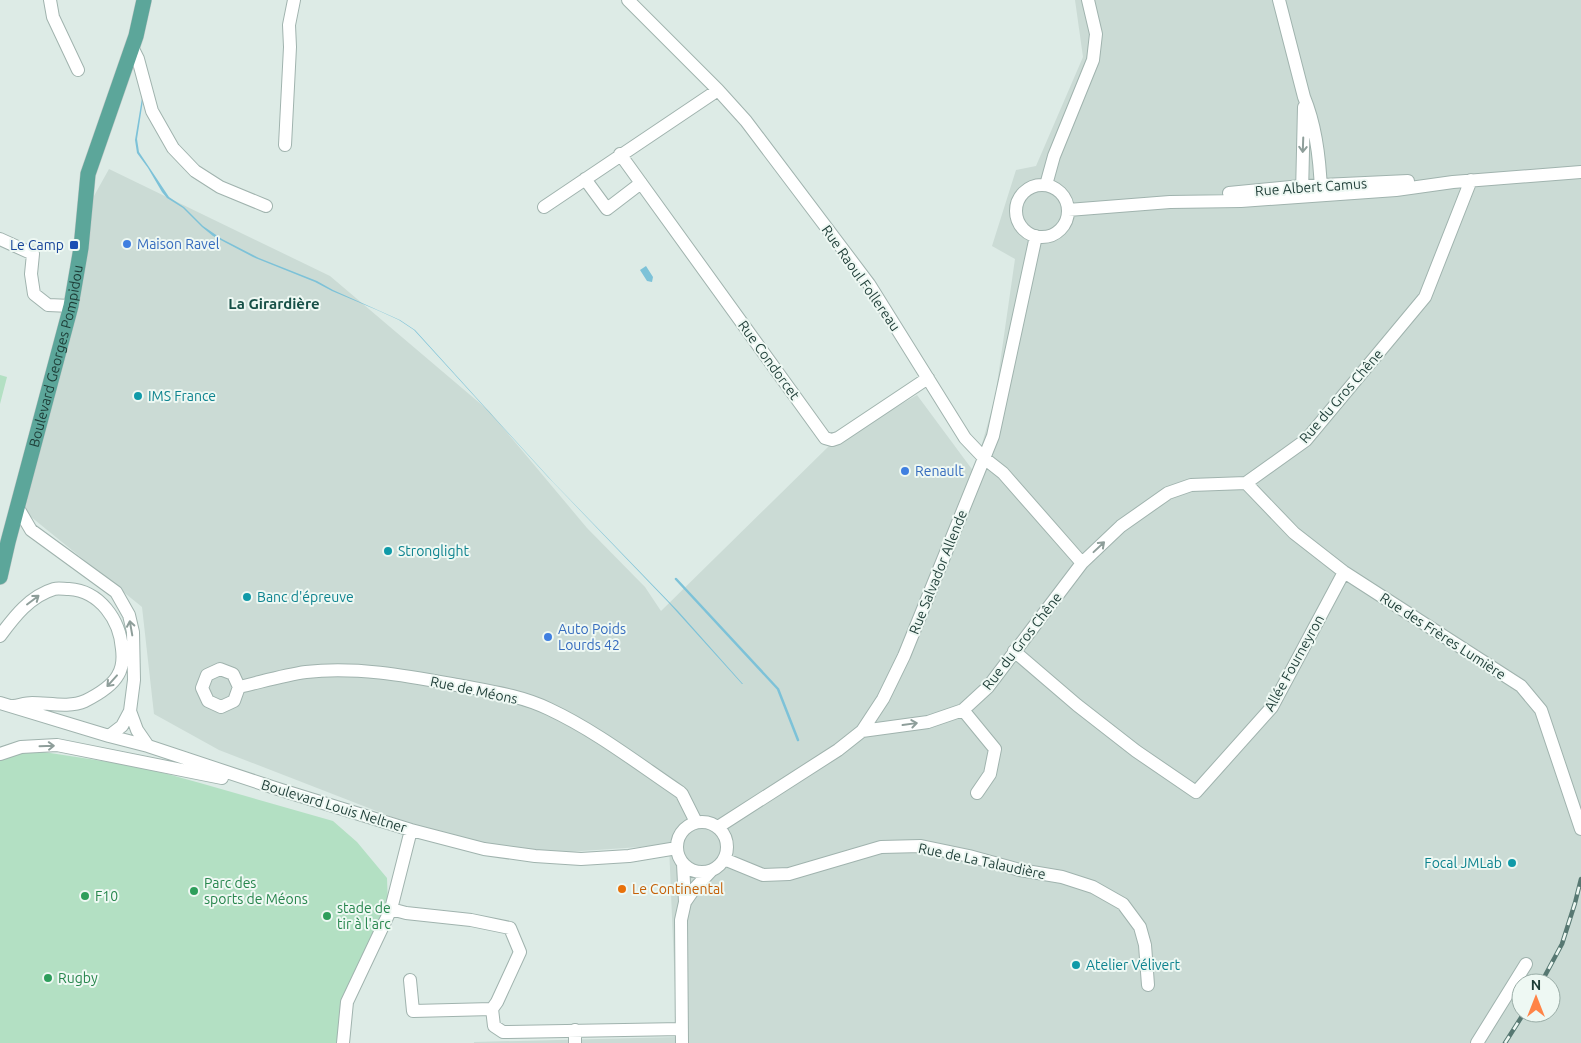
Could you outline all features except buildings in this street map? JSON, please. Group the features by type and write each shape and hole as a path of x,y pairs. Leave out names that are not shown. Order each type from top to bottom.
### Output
{"main road":[{"name":"Boulevard Georges Pompidou","path":"1,573 71,306 80,248 88,174 132,47 144,0"}],"street":[{"path":"50,0 53,17 78,70"},
{"path":"285,145 290,47 289,25 294,0"},
{"name":"Rue Raoul Follereau","path":"628,0 718,90 746,121 869,284 965,438 984,458 1004,473 1082,563"},
{"path":"1046,185 1054,156 1093,60 1096,34 1088,0"},
{"path":"1279,0 1304,97 1309,109 1317,151 1321,190"},
{"path":"132,47 138,59 152,111 173,148 194,170 220,186 266,206"},
{"path":"544,207 620,154 718,90"},
{"path":"1302,191 1304,97"},
{"name":"Rue Condorcet","path":"620,154 825,438 832,440 838,438 928,378"},
{"name":"Rue Albert Camus","path":"1068,210 1170,202 1203,196 1321,190 1417,181 1453,182 1581,172"},
{"path":"585,179 607,209 641,183"},
{"name":"Rue du Gros Chêne","path":"862,731 928,722 963,710 988,687 1082,563 1121,526 1168,493 1191,485 1246,484 1306,440 1424,297 1471,180"},
{"path":"1037,185 1046,185 1062,193 1068,210 1064,225 1059,231 1044,237 1028,233 1021,227 1017,219 1016,210 1017,201 1029,188 1037,185"},
{"name":"Rue Salvador Allende","path":"718,827 838,750 862,731 883,699 904,656 993,436 1036,236"},
{"path":"0,239 33,254 31,274 34,294 48,305 71,306"},
{"name":"Rue des Frères Lumière","path":"1246,484 1294,533 1344,572 1521,686 1541,710 1581,829"},
{"path":"18,508 31,530 116,592 129,615 133,632 134,680 130,711 122,726 109,736"},
{"name":"Allée Fourneyron","path":"1014,651 1077,705 1136,751 1196,792 1272,708 1344,572"},
{"path":"0,636 20,610 41,595 55,588 76,590 93,596 107,609 117,624 122,640 123,659 119,674 108,686 84,701 61,704 5,704"},
{"name":"Rue de Méons","path":"239,687 306,672 339,671 373,672 508,694 546,708 582,726 664,781 682,794 696,822"},
{"name":"Boulevard Louis Neltner","path":"5,704 148,746 411,830 484,849 534,856 581,858 629,856 677,848"},
{"path":"963,710 995,749 990,774 977,793"},
{"path":"130,711 137,730 148,746"},
{"path":"0,754 21,747 57,745 281,790"},
{"path":"685,902 694,888 711,870 721,864 727,848 726,840 718,827 711,823 696,822 684,829 680,834 677,848 679,857 683,864 690,869 698,872 711,870"},
{"path":"343,1043 347,1002 390,909 411,830"},
{"name":"Rue de La Talaudière","path":"724,859 763,875 789,874 881,847 921,846 969,856 1020,870 1062,877 1092,887 1123,904 1140,927 1145,945 1148,985"},
{"path":"682,1043 681,920 685,902 683,864"},
{"path":"390,909 406,913 471,920 510,928 520,952 492,1009 494,1026 503,1032 575,1037 682,1029"},
{"path":"1477,1043 1526,964"},
{"path":"410,980 413,1011 492,1009"}],"shaded area":[{"path":"1075,0 1581,0 1581,1043 474,1043 677,1037 669,845 567,852 501,849 415,826 219,750 154,714 142,607 25,512 80,221 109,169 330,276 489,411 587,528 645,587 661,611 829,446 917,395 974,472 995,398 1015,259 992,246 1016,170 1036,166 1083,57"}],"green space":[{"path":"0,375 7,377 0,404"},
{"name":"Parc des sports de Méons","path":"37,751 142,767 200,783 333,821 357,842 387,878 388,905 368,943 340,1043 0,1043 0,760 16,753"}],"water":[{"path":"142,98 137,139 139,152 169,197 184,207 203,226 222,239 259,258 317,281 400,320 415,330 553,482 678,611 743,684 668,602 548,477 414,330 399,320 315,282 253,257 213,236 183,208 167,198 137,153 135,140"},
{"path":"646,266 653,277 652,282 647,281 640,270"}],"waterway":[{"path":"676,579 778,689 798,740"}],"railway":[{"path":"1546,973 1562,944 1581,879"},
{"path":"1505,1043 1518,1023"}],"place":[{"name":"Maison Ravel","path":"127,244"},
{"name":"Le Camp","path":"74,245"},
{"name":"IMS France","path":"138,396"},
{"name":"Renault","path":"905,471"},
{"name":"Stronglight","path":"388,551"},
{"name":"Banc d'épreuve","path":"247,597"},
{"name":"Auto Poids Lourds 42","path":"548,637"},
{"name":"Focal JMLab","path":"1512,863"},
{"name":"Le Continental","path":"622,889"},
{"name":"Parc des sports de Méons","path":"194,891"},
{"name":"F10","path":"85,896"},
{"name":"stade de tir à l'arc","path":"327,916"},
{"name":"Atelier Vélivert","path":"1076,965"},
{"name":"Rugby","path":"48,978"}],"district":[{"name":"La Girardière","path":"274,303"}]}
